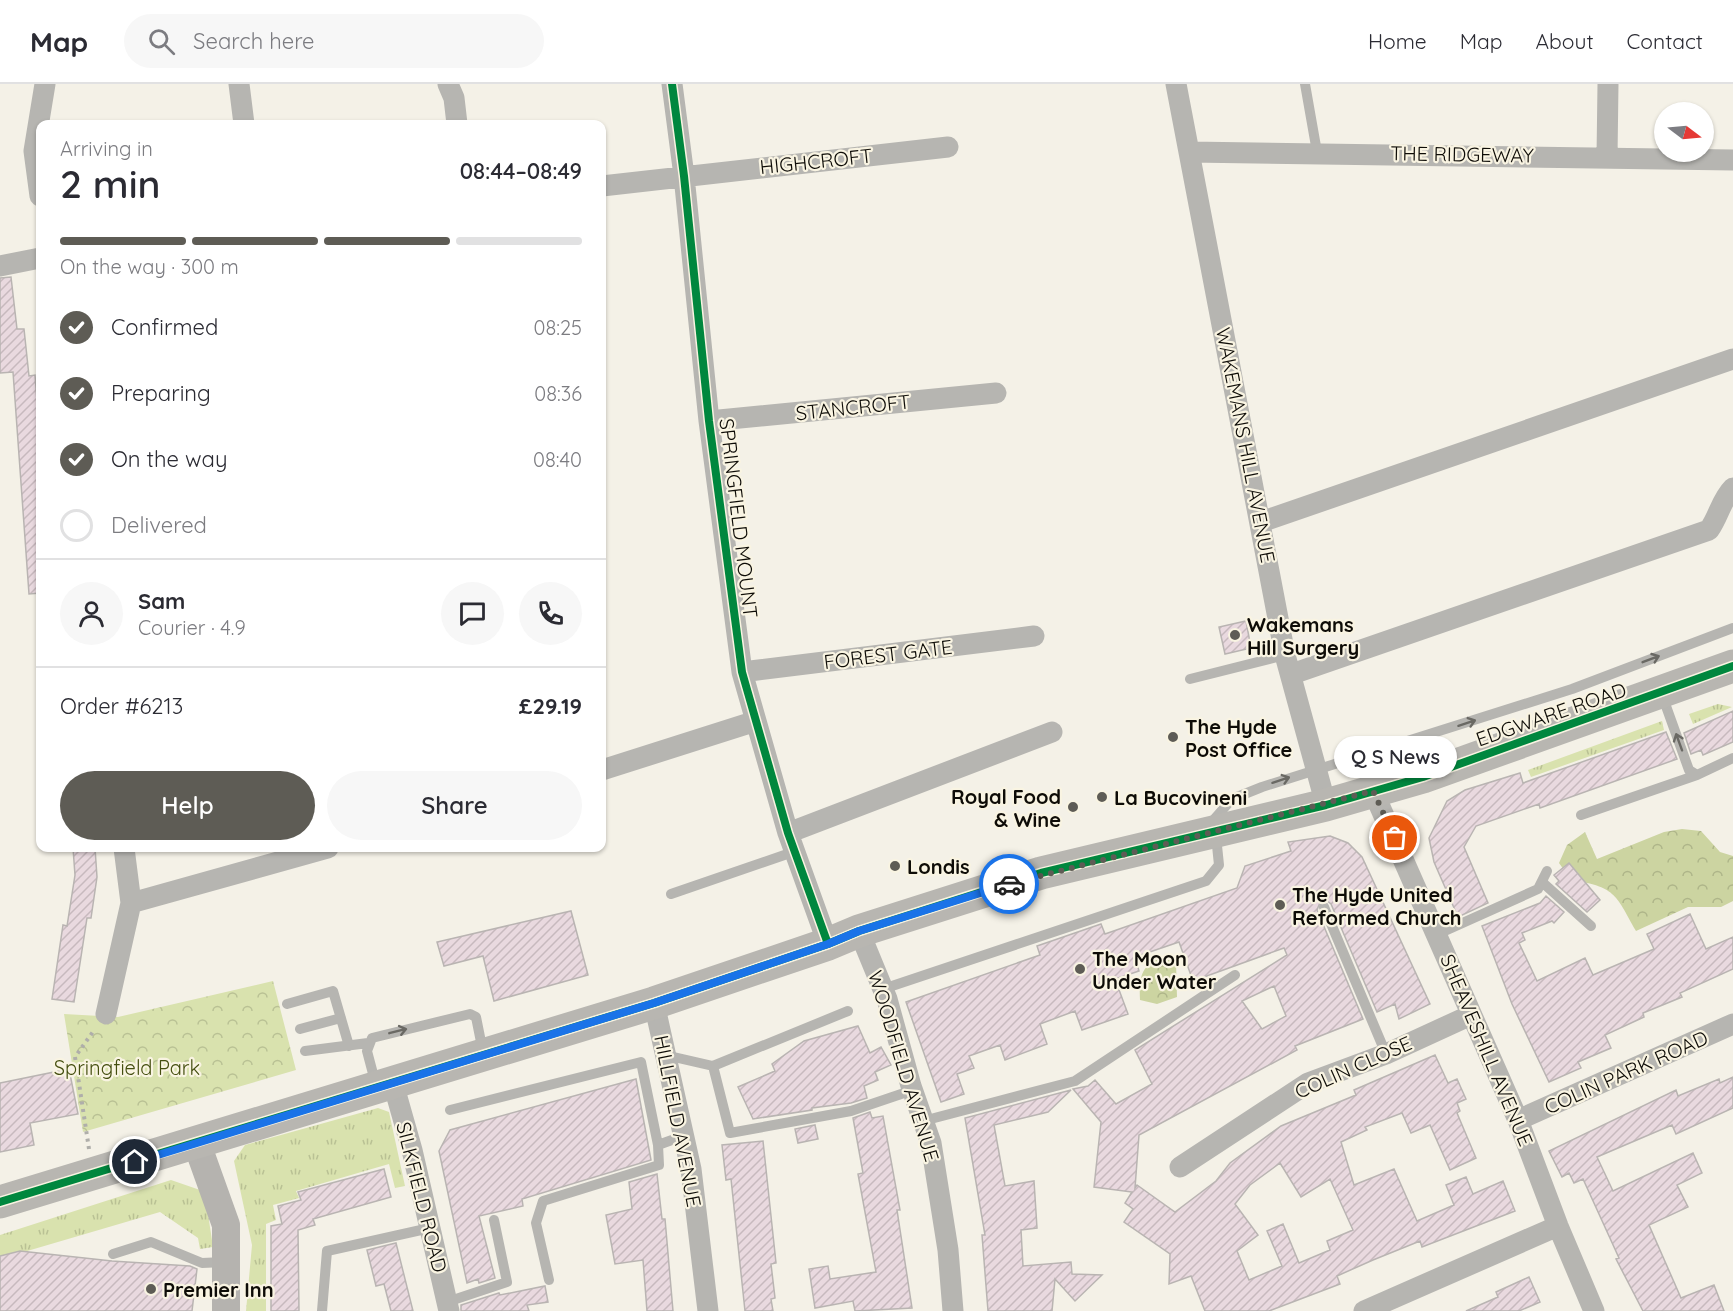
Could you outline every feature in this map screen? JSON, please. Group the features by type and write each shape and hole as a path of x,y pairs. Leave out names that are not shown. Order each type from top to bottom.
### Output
{"main road":[{"name":"EDGWARE ROAD","path":"0,1202 197,1144 654,1003 828,944 859,931 1041,873 1326,804 1423,777 1733,666"}],"street":[{"path":"39,120 45,84"},
{"path":"239,84 244,120"},
{"path":"448,84 454,98 457,120"},
{"name":"SPRINGFIELD MOUNT","path":"672,84 684,176 709,421 742,672 792,842 828,944"},
{"name":"WAKEMANS HILL AVENUE","path":"1176,84 1289,664 1315,771 1326,804"},
{"path":"1607,157 1608,84"},
{"path":"36,139 34,151 36,166"},
{"name":"HIGHCROFT","path":"606,186 948,147"},
{"name":"THE RIDGEWAY","path":"1190,152 1317,152 1733,160"},
{"path":"0,266 36,259"},
{"path":"1261,522 1733,359"},
{"name":"STANCROFT","path":"709,421 996,393"},
{"path":"1289,664 1710,530 1718,517 1724,497 1733,488"},
{"name":"FOREST GATE","path":"742,672 1034,636"},
{"path":"606,769 756,721"},
{"path":"792,842 1052,732"},
{"name":"SHEAVESHILL AVENUE","path":"1373,791 1438,934 1470,1015 1518,1120 1558,1226 1594,1311"},
{"path":"106,1014 131,903 125,852"},
{"path":"131,903 314,852"},
{"name":"WOODFIELD AVENUE","path":"859,931 883,990 931,1143 947,1239 953,1311"},
{"name":"HILLFIELD AVENUE","path":"654,1003 691,1169 708,1311"},
{"name":"COLIN CLOSE","path":"1180,1167 1308,1083 1386,1054 1470,1015"},
{"name":"COLIN PARK ROAD","path":"1518,1120 1733,1024"},
{"name":"SILKFIELD ROAD","path":"385,1085 430,1228 448,1306"},
{"path":"197,1144 226,1225 226,1311"},
{"path":"1364,1311 1558,1226"}],"lane":[{"path":"1305,84 1317,152"},
{"name":"EDGWARE ROAD","path":"1207,832 1232,799 1271,783 1572,689 1733,628"},
{"path":"1190,679 1289,664"},
{"path":"1661,692 1689,770 1697,775"},
{"path":"1581,815 1697,775 1733,758"},
{"path":"883,990 1206,881 1219,865 1207,832"},
{"path":"671,894 792,842"},
{"path":"1438,934 1538,889 1546,871"},
{"path":"1542,882 1591,926"},
{"path":"1324,907 1386,1054"},
{"path":"923,1121 1076,1081 1235,975"},
{"path":"287,1004 333,991 349,1046"},
{"path":"664,1055 712,1066 848,1011"},
{"path":"385,1085 368,1051 368,1043 372,1038 470,1014 476,1017 484,1054"},
{"path":"300,1029 341,1018"},
{"path":"305,1051 368,1043"},
{"path":"450,1110 641,1062 659,1165 543,1201 536,1223 549,1280"},
{"path":"712,1066 730,1133 851,1111 913,1090"},
{"path":"657,1145 682,1136"},
{"path":"448,1306 507,1282 494,1220"},
{"path":"322,1311 327,1251 430,1228"},
{"path":"113,1254 151,1242 202,1263 226,1262"}],"path":[{"path":"93,1175 75,1057 106,1014"}],"green space":[{"path":"1718,704 1732,707 1693,724 1689,714"},
{"path":"1662,721 1664,730 1531,777 1528,770"},
{"path":"1682,829 1701,831 1720,852 1733,856 1733,901 1721,907 1688,907 1636,931 1612,894 1597,886 1571,880 1559,863 1567,845 1585,832 1597,859 1664,832"},
{"path":"1161,958 1176,962 1177,997 1157,1004 1140,1000 1142,974 1149,965"},
{"name":"Springfield Park","path":"273,981 296,1070 83,1132 64,1014 118,1017"},
{"path":"378,1108 389,1112 405,1186 395,1188 389,1164 296,1191 299,1198 273,1205 276,1220 266,1224 266,1311 246,1311 252,1245 234,1161 245,1145"},
{"path":"171,1180 200,1190 208,1214 213,1247 200,1249 198,1238 160,1212 0,1259 0,1235"}],"building":[{"path":"11,277 17,329 24,329 29,376 35,375 36,593 29,594 13,372 0,373 0,278"},
{"name":"Wakemans Hill Surgery","path":"1246,621 1251,648 1225,654 1219,627"},
{"path":"1733,711 1733,742 1703,755 1701,750 1691,754 1684,733"},
{"path":"1666,732 1677,759 1540,808 1539,804 1476,826 1464,847 1488,903 1458,917 1434,862 1429,838 1447,801 1465,790 1520,773 1523,783"},
{"path":"1330,836 1348,843 1362,857 1430,1004 1399,1019 1395,1004 1377,1012 1331,904 1326,900 1321,900 1317,910 1363,1019 1295,1046 1297,1050 1139,1135 1135,1188 1137,1185 1175,1212 1216,1181 1230,1163 1281,1126 1356,1095 1354,1090 1435,1055 1448,1083 1457,1079 1466,1099 1457,1103 1460,1111 1457,1113 1476,1158 1450,1170 1430,1125 1411,1133 1402,1113 1365,1127 1367,1130 1341,1142 1354,1185 1394,1169 1417,1221 1454,1205 1446,1185 1466,1177 1473,1194 1503,1181 1515,1211 1422,1247 1420,1241 1373,1260 1337,1276 1340,1284 1269,1311 1205,1311 1191,1276 1169,1284 1170,1254 1124,1222 1133,1209 1125,1203 1132,1192 1094,1187 1101,1122 1073,1089 1088,1086 1095,1080 1116,1104 1152,1084 1135,1050 1287,955 1284,948 1193,981 1179,942 1135,957 1139,971 1115,979 1128,1014 1082,1030 1075,1011 1040,1024 1047,1044 1005,1060 1000,1045 969,1056 974,1068 957,1074 964,1094 941,1102 906,1002 1040,955 1037,946 1101,924 1105,934 1237,888 1245,866 1291,851 1288,842","holes":["1274,986 1286,1016 1262,1029 1242,1001","1280,1163 1301,1197 1330,1179 1353,1230 1327,1241 1330,1250 1299,1263 1283,1224 1267,1231 1282,1266 1249,1280 1237,1251 1258,1235 1235,1204 1250,1185"]},
{"path":"73,852 95,852 97,877 91,918 87,918 74,1002 52,999 63,925 67,926 75,875"},
{"path":"1569,863 1600,900 1587,912 1556,884 1559,881 1554,875"},
{"path":"1546,896 1564,912 1554,923 1552,921 1522,933 1525,940 1519,943 1537,981 1585,958 1593,975 1654,949 1647,934 1690,914 1706,949 1733,937 1733,969 1680,993 1682,997 1643,1013 1644,1017 1605,1035 1611,1048 1578,1062 1581,1068 1549,1082 1512,1004 1482,926 1540,903"},
{"path":"571,911 588,975 494,1001 483,956 444,966 437,942"},
{"path":"858,1026 870,1053 881,1047 891,1065 875,1072 878,1080 864,1086 867,1098 851,1103 753,1119 738,1087 775,1071 772,1064 804,1041"},
{"path":"69,1069 78,1114 30,1123 34,1145 0,1152 0,1083"},
{"path":"1733,1077 1733,1108 1676,1134 1672,1125 1597,1157 1613,1191 1693,1153 1702,1173 1677,1185 1688,1207 1649,1225 1681,1298 1714,1285 1724,1311 1643,1311 1616,1259 1619,1258 1583,1179 1574,1183 1569,1173 1562,1177 1549,1151 1676,1090 1678,1096 1719,1079 1720,1083"},
{"path":"636,1079 651,1160 522,1199 523,1206 479,1216 495,1278 479,1283 478,1279 467,1283 439,1151 450,1130"},
{"path":"1071,1090 1048,1112 994,1125 1005,1186 1034,1181 1037,1228 1021,1230 1023,1266 1071,1262 1072,1274 1102,1275 1075,1301 1055,1279 1052,1311 988,1311 982,1235 985,1235 965,1118"},
{"path":"870,1112 872,1118 883,1116 900,1210 897,1210 912,1308 855,1311 853,1301 815,1308 809,1269 828,1266 830,1279 876,1272 858,1174 863,1173 853,1118"},
{"path":"815,1125 818,1139 798,1143 795,1129"},
{"path":"763,1141 776,1263 771,1264 775,1298 771,1299 773,1311 745,1311 731,1179 726,1180 722,1145"},
{"path":"384,1169 391,1197 313,1219 315,1225 298,1230 299,1311 271,1311 271,1226 282,1224 278,1206 301,1200 298,1192"},
{"path":"657,1174 662,1219 665,1219 673,1311 647,1311 643,1260 615,1264 606,1215 632,1209 629,1182"},
{"path":"396,1243 413,1311 391,1311 384,1284 376,1286 367,1250"},
{"path":"20,1251 112,1261 190,1266 197,1269 192,1311 0,1311 0,1256"},
{"path":"1529,1277 1540,1302 1519,1311 1466,1311 1498,1297 1496,1292"},
{"path":"545,1286 548,1302 527,1305 529,1311 461,1311 461,1305 499,1293 500,1295"}],"cycle path":[{"path":"672,84 684,176 709,421 742,672 788,833 828,944"},
{"path":"0,1202 654,1003 828,944 859,931 1041,873 1326,805 1423,777 1733,666"}],"way so far":[{"path":"1009,884 1041,873 1373,791 1395,838"}],"place":[{"name":"Wakemans Hill Surgery","path":"1235,635"},
{"name":"The Hyde Post Office","path":"1173,737"},
{"name":"La Bucovineni","path":"1102,797"},
{"name":"Royal Food & Wine","path":"1073,807"},
{"name":"Q S News","path":"1395,838"},
{"name":"Londis","path":"895,866"},
{"name":"The Hyde United Reformed Church","path":"1280,905"},
{"name":"The Moon Under Water","path":"1080,969"},
{"name":"Premier Inn","path":"151,1289"}],"route":[{"path":"135,1162 654,1003 828,944 859,931 1009,884"}]}
